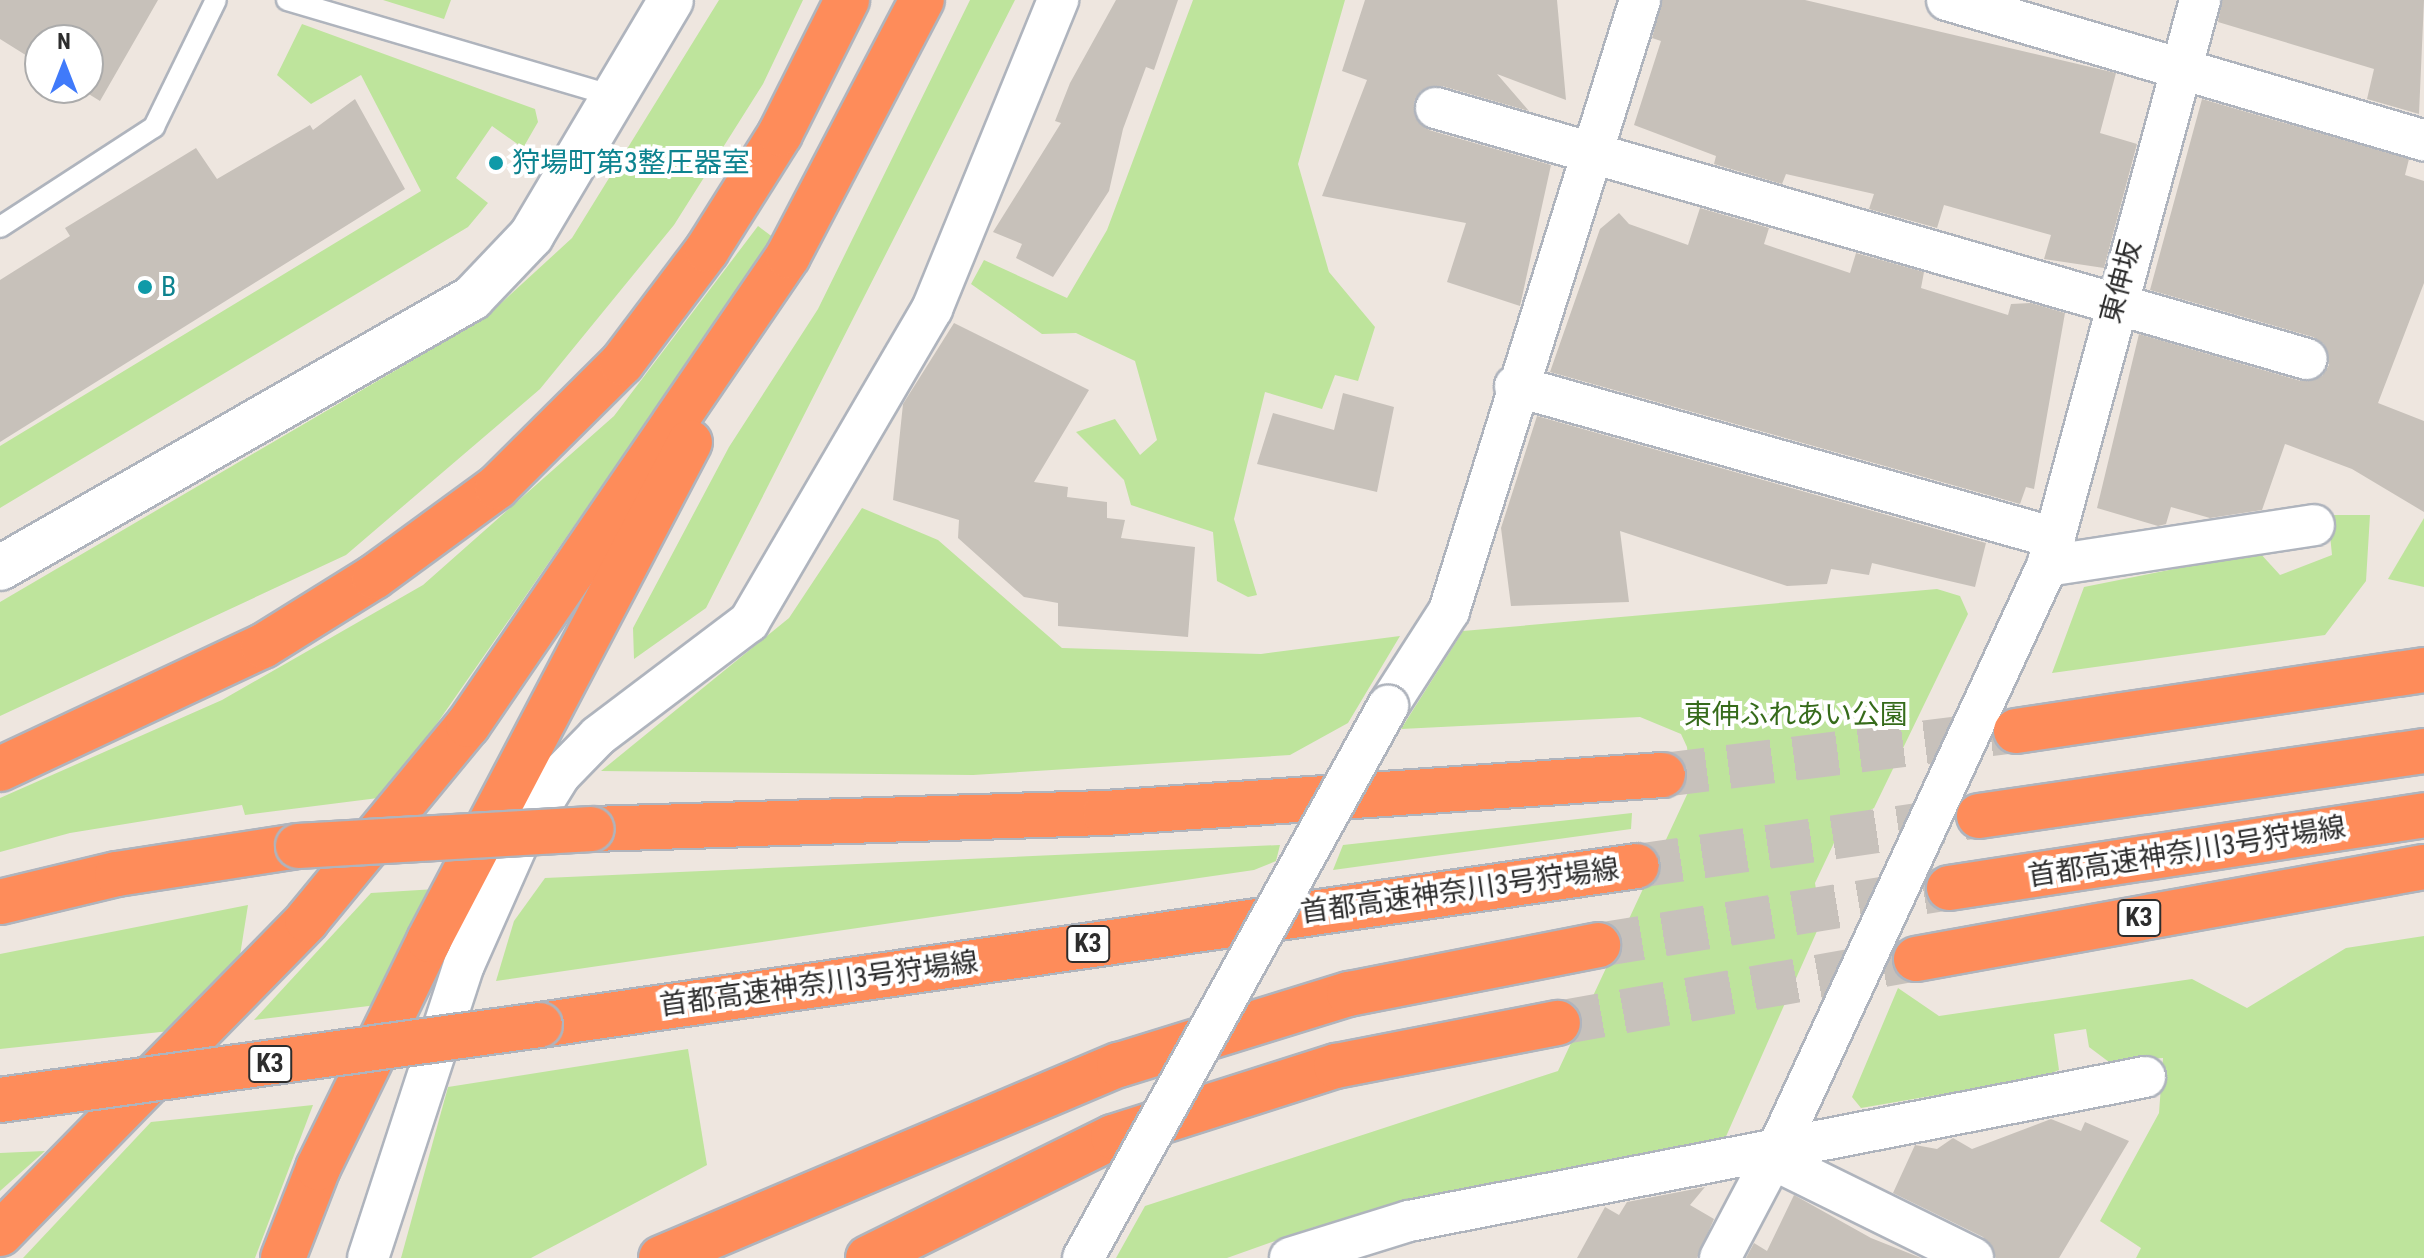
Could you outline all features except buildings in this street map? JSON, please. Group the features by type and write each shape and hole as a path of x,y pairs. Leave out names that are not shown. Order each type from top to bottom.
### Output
{"highway":[{"path":"0,769 263,646 374,577 497,487 622,363 707,250 780,134 847,0"},
{"path":"283,1258 318,1168 429,940 922,0"},
{"path":"0,1234 307,920 468,725 788,256"},
{"path":"2016,731 2403,673"},
{"path":"1979,816 2403,755"},
{"path":"0,902 117,874 298,846 592,829 1105,813 1663,775"},
{"name":"首都高速神奈川3号狩場線","path":"1949,888 2424,815"},
{"name":"首都高速神奈川3号狩場線","path":"0,1100 1637,866"},
{"name":"K3","path":"1916,959 2424,867"},
{"path":"661,1258 1119,1065 1349,994 1598,945"},
{"path":"868,1258 1113,1137 1336,1066 1558,1023"}],"street":[{"path":"0,568 472,298 531,236 618,97 671,0"},
{"path":"368,1258 464,965 518,843 560,775 598,736 749,622 932,309 1058,0"},
{"path":"1083,1258 1388,706 1449,611 1515,386 1640,0"},
{"path":"1947,0 2424,140"},
{"name":"東伸坂","path":"1720,1258 1775,1153 2051,552 2114,306 2200,0"},
{"path":"1436,108 2114,306 2307,359"},
{"path":"1515,386 2051,552 2314,525"},
{"path":"1290,1258 1409,1221 1775,1153 2145,1077"},
{"path":"1775,1153 1973,1258"}],"lane":[{"path":"0,227 154,127 216,0"},
{"path":"287,0 618,97"}],"green space":[{"path":"383,0 451,0 444,19"},
{"path":"719,0 803,0 763,84 674,225 540,389 346,555 0,716 0,602 485,318 572,238"},
{"path":"970,0 1015,0 706,608 634,659 633,628 729,447 818,309"},
{"path":"1193,0 1345,0 1298,164 1329,272 1375,327 1358,381 1335,375 1322,409 1265,392 1234,519 1257,595 1248,597 1217,581 1213,532 1131,505 1124,480 1076,432 1115,419 1140,455 1157,440 1135,361 1076,333 1042,334 971,284 984,260 1067,298 1107,230"},
{"path":"302,24 535,109 538,122 523,148 492,126 456,178 488,203 468,227 0,508 0,446 421,191 361,75 311,104 277,75"},
{"path":"758,226 774,238 386,797 245,815 242,805 70,833 0,852 0,798 222,700 423,585 614,416"},
{"path":"862,508 938,540 1062,648 1261,654 1400,636 1348,723 1290,755 973,775 601,771 789,618"},
{"path":"2328,515 2370,515 2366,581 2325,635 2052,673 2084,587 2259,552 2280,575 2332,555"},
{"path":"2424,518 2424,587 2388,579"},
{"name":"東伸ふれあい公園","path":"1937,589 1960,596 1968,614 1874,808 1842,826 1815,883 1821,922 1724,1141 1314,1227 1227,1258 1116,1258 1145,1206 1558,1071 1691,786 1687,747 1681,734 1640,717 1401,729 1463,631"},
{"path":"1632,813 1631,829 1333,870 1343,845"},
{"path":"1280,845 1276,861 1254,870 496,981 514,921 545,878"},
{"path":"436,889 377,1005 254,1020 371,893"},
{"path":"248,905 238,968 189,1029 0,1049 0,954"},
{"path":"2424,936 2424,1258 2136,1258 2141,1248 2100,1221 2159,1113 2163,1058 2109,1062 2089,1047 2086,1029 2054,1034 2059,1070 2042,1077 1861,1108 1852,1097 1898,988 1939,1016 2192,979 2247,1008 2346,948"},
{"path":"688,1049 707,1165 531,1258 401,1258 448,1087"},
{"path":"313,1105 255,1258 23,1258 151,1122"},
{"path":"45,1151 0,1191 0,1153"}],"tunnel":[{"path":"1663,775 2016,731"},
{"path":"1637,866 1979,816"},
{"path":"1598,945 1949,888"},
{"path":"1558,1023 1916,959"}],"place":[{"name":"狩場町第3整圧器室","path":"496,163"},
{"name":"B","path":"145,287"}]}
